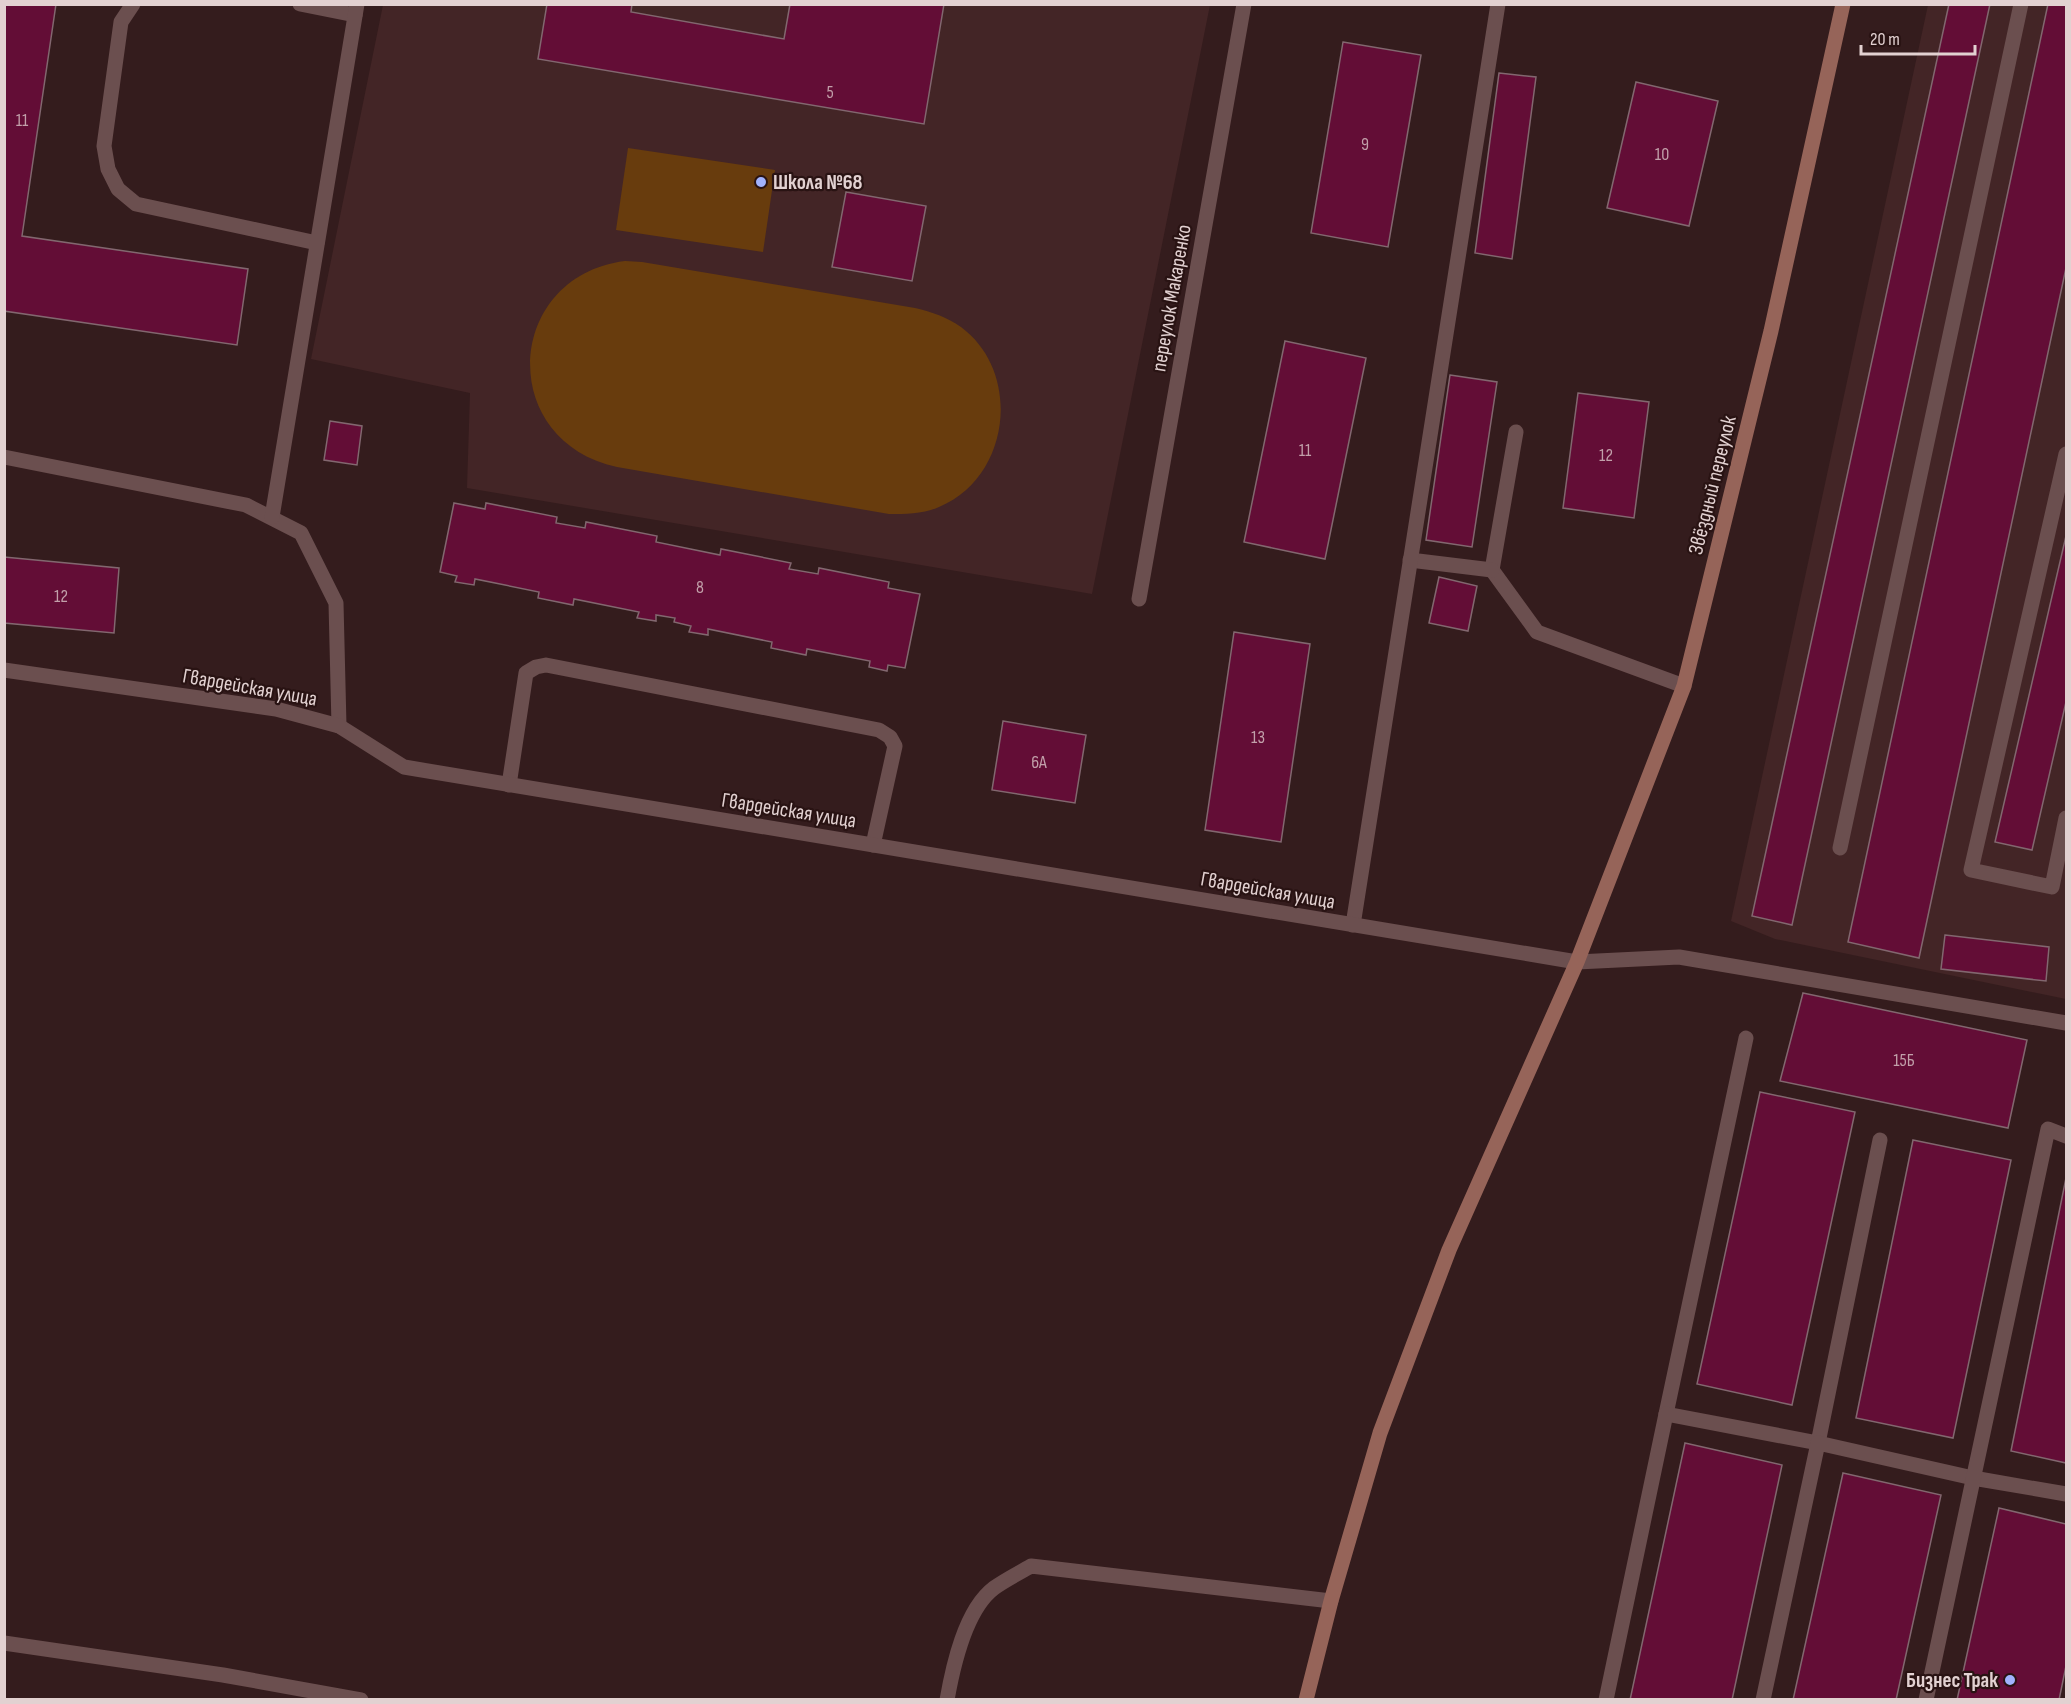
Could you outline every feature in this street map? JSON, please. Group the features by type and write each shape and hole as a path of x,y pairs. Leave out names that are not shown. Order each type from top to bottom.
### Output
{"street":[{"path":"133,4 121,22 104,146 108,169 118,189 136,204 317,243"},
{"path":"272,517 356,10 300,4"},
{"name":"переулок Макаренко","path":"1139,600 1244,4"},
{"path":"1353,925 1497,4"},
{"name":"Звёздный переулок","path":"1306,1700 1331,1601 1380,1433 1449,1250 1577,962 1684,686 1771,331 1843,4"},
{"path":"1840,848 2021,4"},
{"path":"1516,432 1492,570 1537,632 1684,686"},
{"path":"2067,454 1971,870 2052,887 2067,818"},
{"path":"4,457 246,505 301,533 336,603 339,726"},
{"path":"1410,560 1492,570"},
{"path":"509,784 526,673 536,667 546,665 879,729 890,736 895,746 873,845"},
{"name":"Гвардейская улица","path":"4,670 276,709 339,726 404,767 1577,962 1679,957 2067,1023"},
{"path":"1606,1700 1746,1038"},
{"path":"1926,1700 2048,1129 2067,1136"},
{"path":"1763,1700 1880,1140"},
{"path":"1666,1414 1818,1443 1973,1478 2067,1494"},
{"path":"946,1700 954,1660 972,1615 993,1589 1031,1566 1331,1601"},
{"path":"4,1643 224,1675 361,1700"}],"shaded area":[{"name":"Школа №68","path":"383,5 1210,5 1092,594 467,488 470,393 311,359"},
{"path":"1928,5 2066,5 2066,999 1775,939 1731,921"},
{"path":"628,148 775,170 763,252 616,230"},
{"path":"625,261 915,308 956,323 981,347 994,370 1000,397 1000,423 994,449 981,473 963,493 939,507 908,514 889,514 617,467 577,451 550,426 534,394 530,360 538,326 556,296 585,273"}],"building":[{"path":"4,4 56,4 22,236 248,269 237,345 4,311"},
{"path":"547,4 632,4 631,12 784,39 790,4 944,4 924,124 538,59"},
{"path":"1949,4 1990,4 1792,925 1752,916"},
{"path":"2048,4 2066,4 2066,268 1919,958 1848,942"},
{"path":"1343,42 1421,55 1388,247 1311,233"},
{"path":"1499,73 1536,77 1512,259 1475,253"},
{"path":"1636,82 1718,101 1689,226 1607,208"},
{"path":"846,192 926,206 912,281 832,267"},
{"path":"1285,341 1366,358 1325,559 1244,542"},
{"path":"1450,375 1497,382 1472,547 1426,540"},
{"path":"1578,393 1649,402 1634,518 1563,508"},
{"path":"330,421 362,426 357,465 324,460"},
{"path":"454,503 485,509 486,503 557,517 556,523 585,528 586,522 657,536 656,542 720,555 721,549 791,563 789,569 818,574 819,568 889,582 888,588 920,594 905,668 888,665 887,671 869,667 870,661 807,649 806,655 771,648 772,642 708,629 708,635 689,632 691,626 674,622 675,618 656,615 656,621 637,618 639,612 574,599 573,605 538,598 539,592 475,579 474,585 455,582 457,576 440,572"},
{"path":"2066,536 2066,702 2032,850 1995,842"},
{"path":"4,557 119,568 114,633 4,623"},
{"path":"1439,577 1477,586 1468,631 1429,623"},
{"path":"1234,632 1310,644 1281,842 1205,830"},
{"path":"1003,721 1086,735 1075,803 992,790"},
{"path":"1945,935 2049,947 2046,981 1941,969"},
{"path":"1803,993 2027,1040 2008,1128 1780,1081"},
{"path":"1760,1092 1855,1112 1792,1405 1697,1384"},
{"path":"1913,1140 2011,1160 1953,1438 1856,1418"},
{"path":"2066,1178 2066,1463 2011,1451"},
{"path":"1685,1443 1782,1465 1732,1700 1630,1700"},
{"path":"1843,1473 1941,1495 1896,1700 1793,1700"},
{"path":"1999,1508 2066,1524 2066,1666 2059,1700 1957,1700"}],"place":[{"name":"Школа №68","path":"761,182"},
{"name":"Бизнес Трак","path":"2010,1680"}]}
